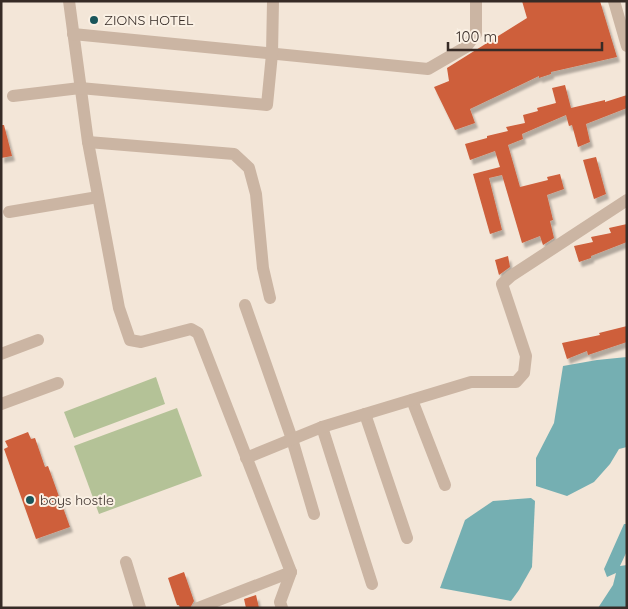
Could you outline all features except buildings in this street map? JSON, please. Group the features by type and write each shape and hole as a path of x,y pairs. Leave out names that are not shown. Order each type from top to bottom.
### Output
{"street":[{"path":"69,1 88,142 119,308 130,340 141,342 190,329 198,333 290,572 280,602 282,608"},
{"path":"13,96 80,88 267,105 272,54 273,1"},
{"path":"73,34 428,69 466,47 476,34 476,1"},
{"path":"614,1 627,46"},
{"path":"88,142 234,154 249,168 256,194 263,268 270,298"},
{"path":"9,212 98,197"},
{"path":"246,458 322,427 471,382 516,382 524,373 526,356 502,284 511,276 627,200"},
{"path":"246,305 292,439 314,514"},
{"path":"1,354 38,340"},
{"path":"1,404 58,383"},
{"path":"412,400 444,485"},
{"path":"365,414 407,538"},
{"path":"322,427 372,584"},
{"path":"126,562 140,608"},
{"path":"198,608 290,572"}],"green space":[{"path":"156,377 165,404 74,438 64,412"},
{"path":"177,408 202,476 99,514 74,446"}],"water":[{"path":"627,357 627,447 619,449 610,464 594,482 567,496 536,486 536,458 554,423 563,366"},
{"path":"531,498 535,501 532,567 511,601 440,588 465,520 493,501"},
{"path":"624,524 627,524 627,551 620,566 627,565 627,608 598,608 613,585 616,573 607,577 604,569"}],"place":[{"name":"ZIONS HOTEL","path":"94,20"},
{"name":"boys hostle","path":"30,500"}]}
